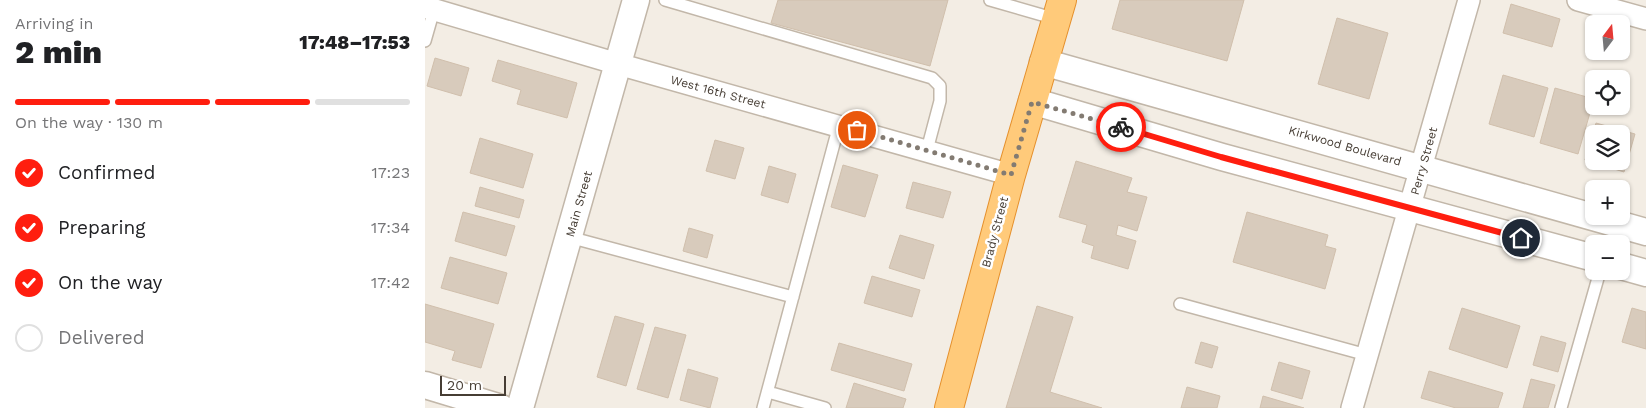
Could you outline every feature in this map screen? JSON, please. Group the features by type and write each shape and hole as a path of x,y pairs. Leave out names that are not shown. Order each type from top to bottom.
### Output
{"highway":[{"name":"Brady Street","path":"949,408 1011,175 1059,9"}],"street":[{"name":"Main Street","path":"520,408 636,0"},
{"name":"Perry Street","path":"1352,408 1469,0"},
{"path":"1579,0 1646,19"},
{"name":"West 16th Street","path":"432,5 618,64 1011,175"},
{"name":"Kirkwood Boulevard","path":"1043,62 1646,232"},
{"path":"1032,102 1221,157 1585,255"},
{"path":"1630,269 1646,273"},
{"path":"425,385 501,408"}],"lane":[{"path":"665,0 932,78 939,86 940,101 927,150"},
{"path":"991,0 1059,9"},
{"path":"425,41 432,5"},
{"path":"763,408 839,125"},
{"path":"569,237 793,297"},
{"path":"1561,408 1597,280"},
{"path":"1180,304 1367,355"},
{"path":"768,392 825,408"}],"building":[{"path":"778,0 948,0 930,66 771,23"},
{"path":"1120,0 1244,0 1227,61 1112,29"},
{"path":"1511,4 1560,19 1552,47 1503,33"},
{"path":"1337,18 1388,33 1369,99 1318,84"},
{"path":"435,58 469,68 461,96 427,86"},
{"path":"498,60 577,83 567,118 517,104 521,90 492,81"},
{"path":"1503,75 1548,88 1534,137 1489,124"},
{"path":"1555,88 1585,96 1585,115 1589,115 1578,154 1540,143"},
{"path":"1630,133 1635,134 1630,151"},
{"path":"480,138 533,154 523,188 470,173"},
{"path":"715,140 744,148 735,179 706,171"},
{"path":"1076,161 1132,178 1127,192 1147,197 1137,231 1118,225 1116,235 1136,241 1128,269 1091,258 1094,246 1082,242 1087,225 1059,217"},
{"path":"843,165 878,175 865,217 831,207"},
{"path":"769,166 796,174 788,203 761,195"},
{"path":"913,182 951,192 943,218 906,208"},
{"path":"480,187 524,200 519,218 475,206"},
{"path":"463,212 515,226 506,256 455,241"},
{"path":"1247,212 1328,235 1325,246 1336,249 1325,289 1233,262"},
{"path":"689,228 713,235 707,258 683,251"},
{"path":"900,235 934,245 924,279 889,268"},
{"path":"450,257 507,273 498,304 441,288"},
{"path":"872,276 920,290 912,317 864,303"},
{"path":"425,304 494,324 481,368 452,360 455,351 425,342"},
{"path":"1037,306 1073,317 1050,392 1102,408 1006,408"},
{"path":"1462,308 1520,326 1507,368 1449,349"},
{"path":"1632,308 1646,312 1646,349 1622,342"},
{"path":"615,316 644,324 626,386 597,377"},
{"path":"655,327 686,335 668,398 637,389"},
{"path":"1541,336 1566,343 1558,372 1533,365"},
{"path":"1201,342 1218,347 1212,368 1195,363"},
{"path":"839,343 912,364 904,391 831,370"},
{"path":"1279,362 1310,371 1302,399 1271,390"},
{"path":"688,369 718,378 710,408 680,400"},
{"path":"1429,371 1503,393 1498,408 1456,408 1421,398"},
{"path":"1531,379 1555,385 1548,408 1523,408"},
{"path":"854,383 906,399 903,408 846,408"},
{"path":"1187,387 1220,396 1217,408 1181,408"},
{"path":"1263,396 1304,408 1260,408"}],"way so far":[{"path":"857,130 1011,175 1032,102 1121,127"}],"route":[{"path":"1121,127 1221,157 1521,238"}]}
